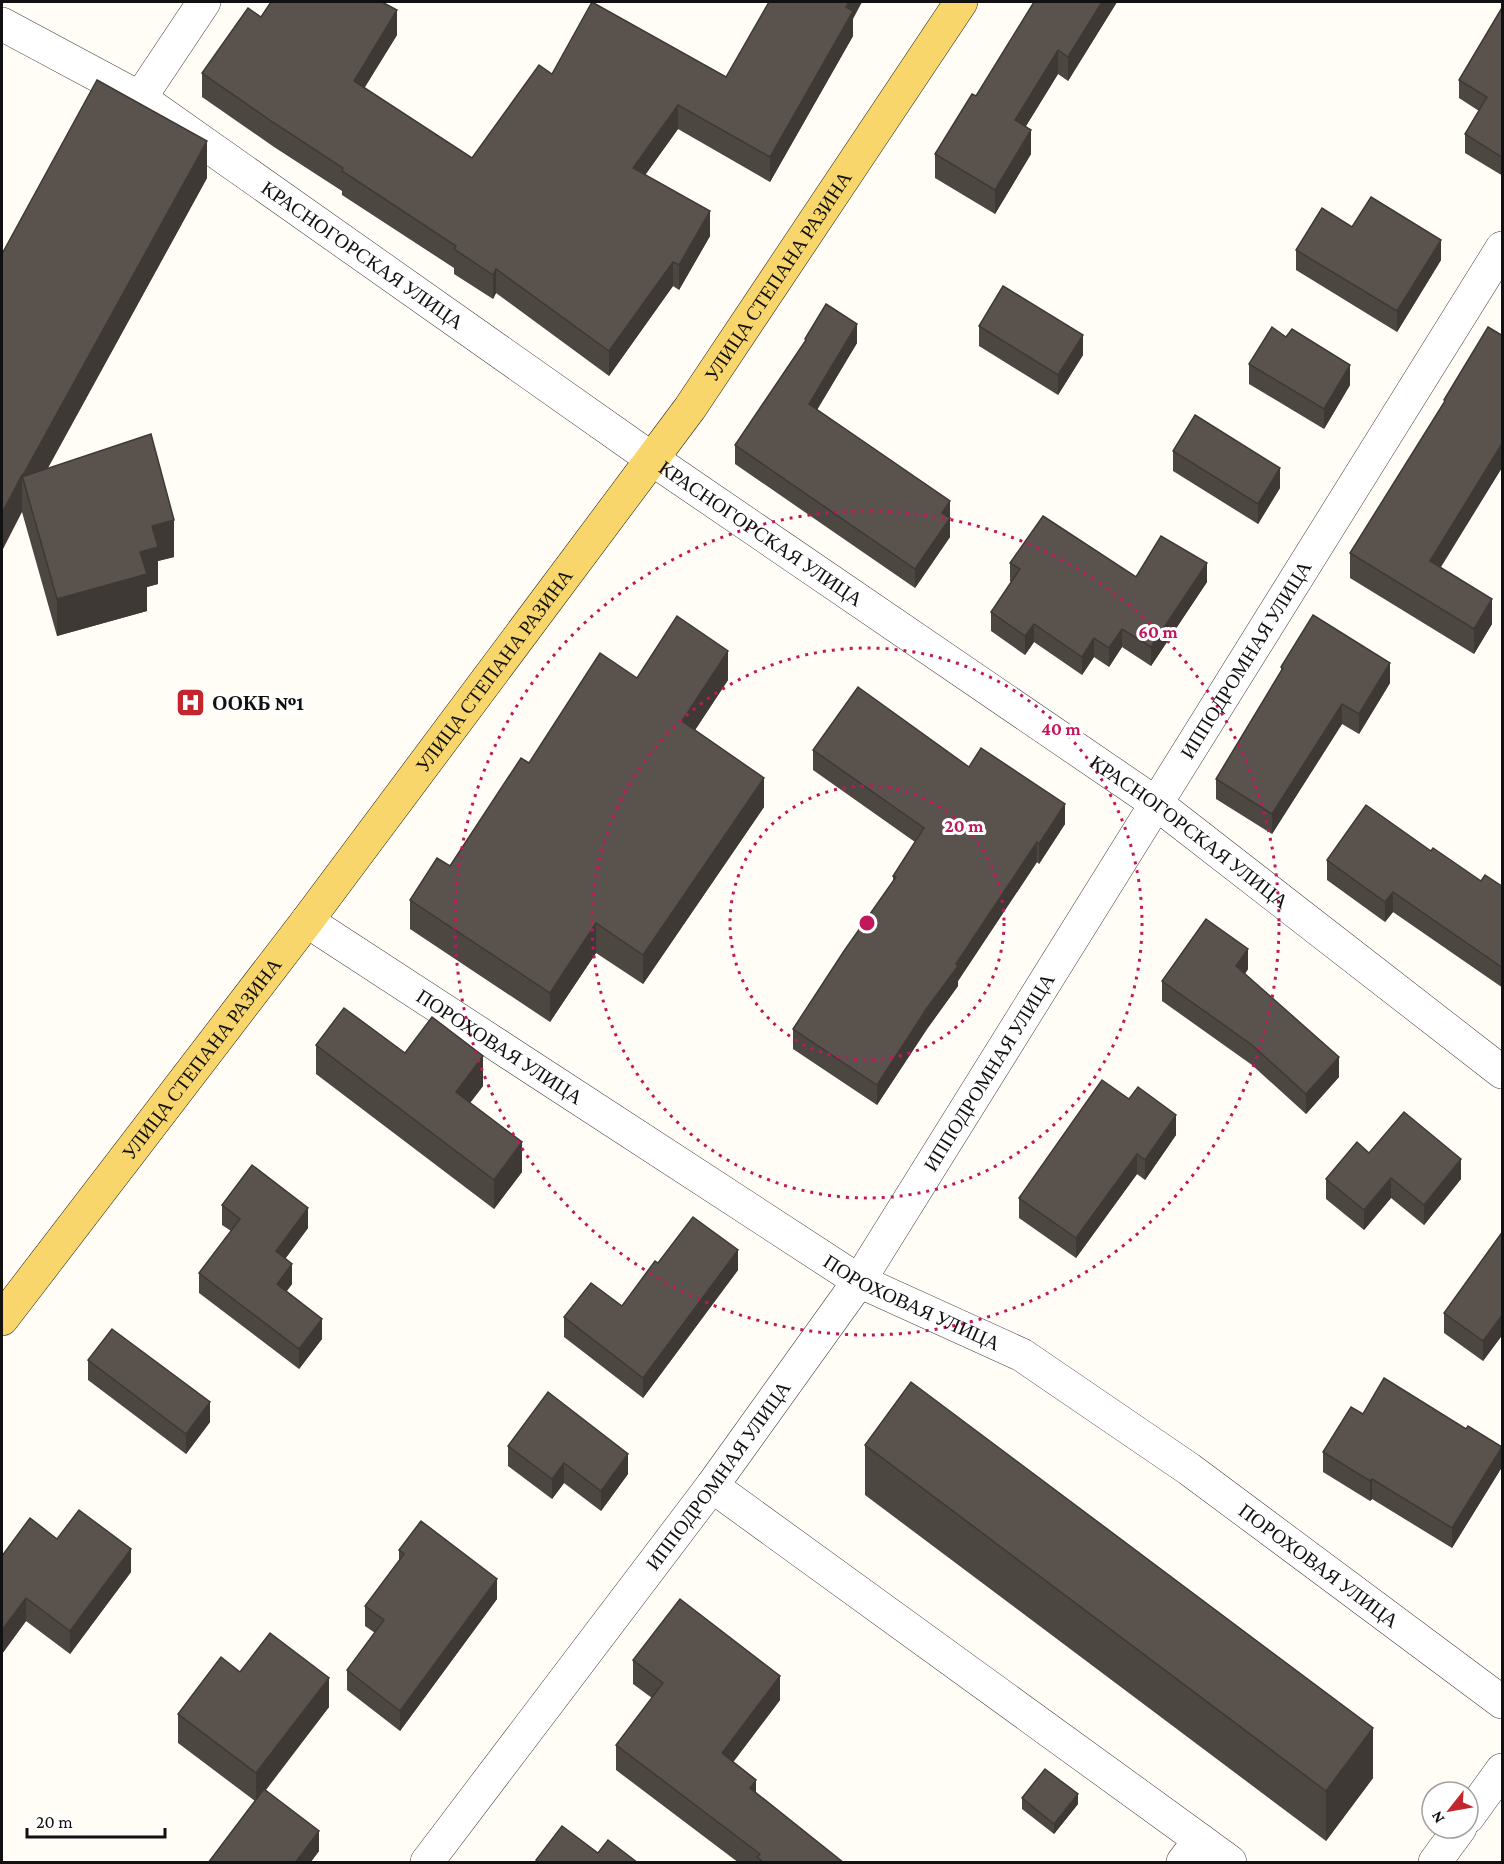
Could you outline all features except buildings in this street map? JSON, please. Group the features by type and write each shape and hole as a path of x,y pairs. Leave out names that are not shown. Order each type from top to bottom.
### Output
{"main road":[{"name":"УЛИЦА СТЕПАНА РАЗИНА","path":"2,1319 307,921 690,408 961,2"}],"street":[{"path":"141,98 204,2"},
{"name":"КРАСНОГОРСКАЯ УЛИЦА","path":"2,24 141,98 652,459 1157,804 1503,1072"},
{"name":"ИППОДРОМНАЯ УЛИЦА","path":"427,1863 712,1486 859,1281 1500,257"},
{"name":"ПОРОХОВАЯ УЛИЦА","path":"307,921 859,1281 1022,1356 1189,1469 1503,1702"},
{"path":"712,1486 1191,1851 1230,1863"},
{"path":"1480,1801 1503,1770"},
{"path":"1435,1863 1451,1840"}],"place":[{"name":"ООКБ №1","path":"191,703"}]}
